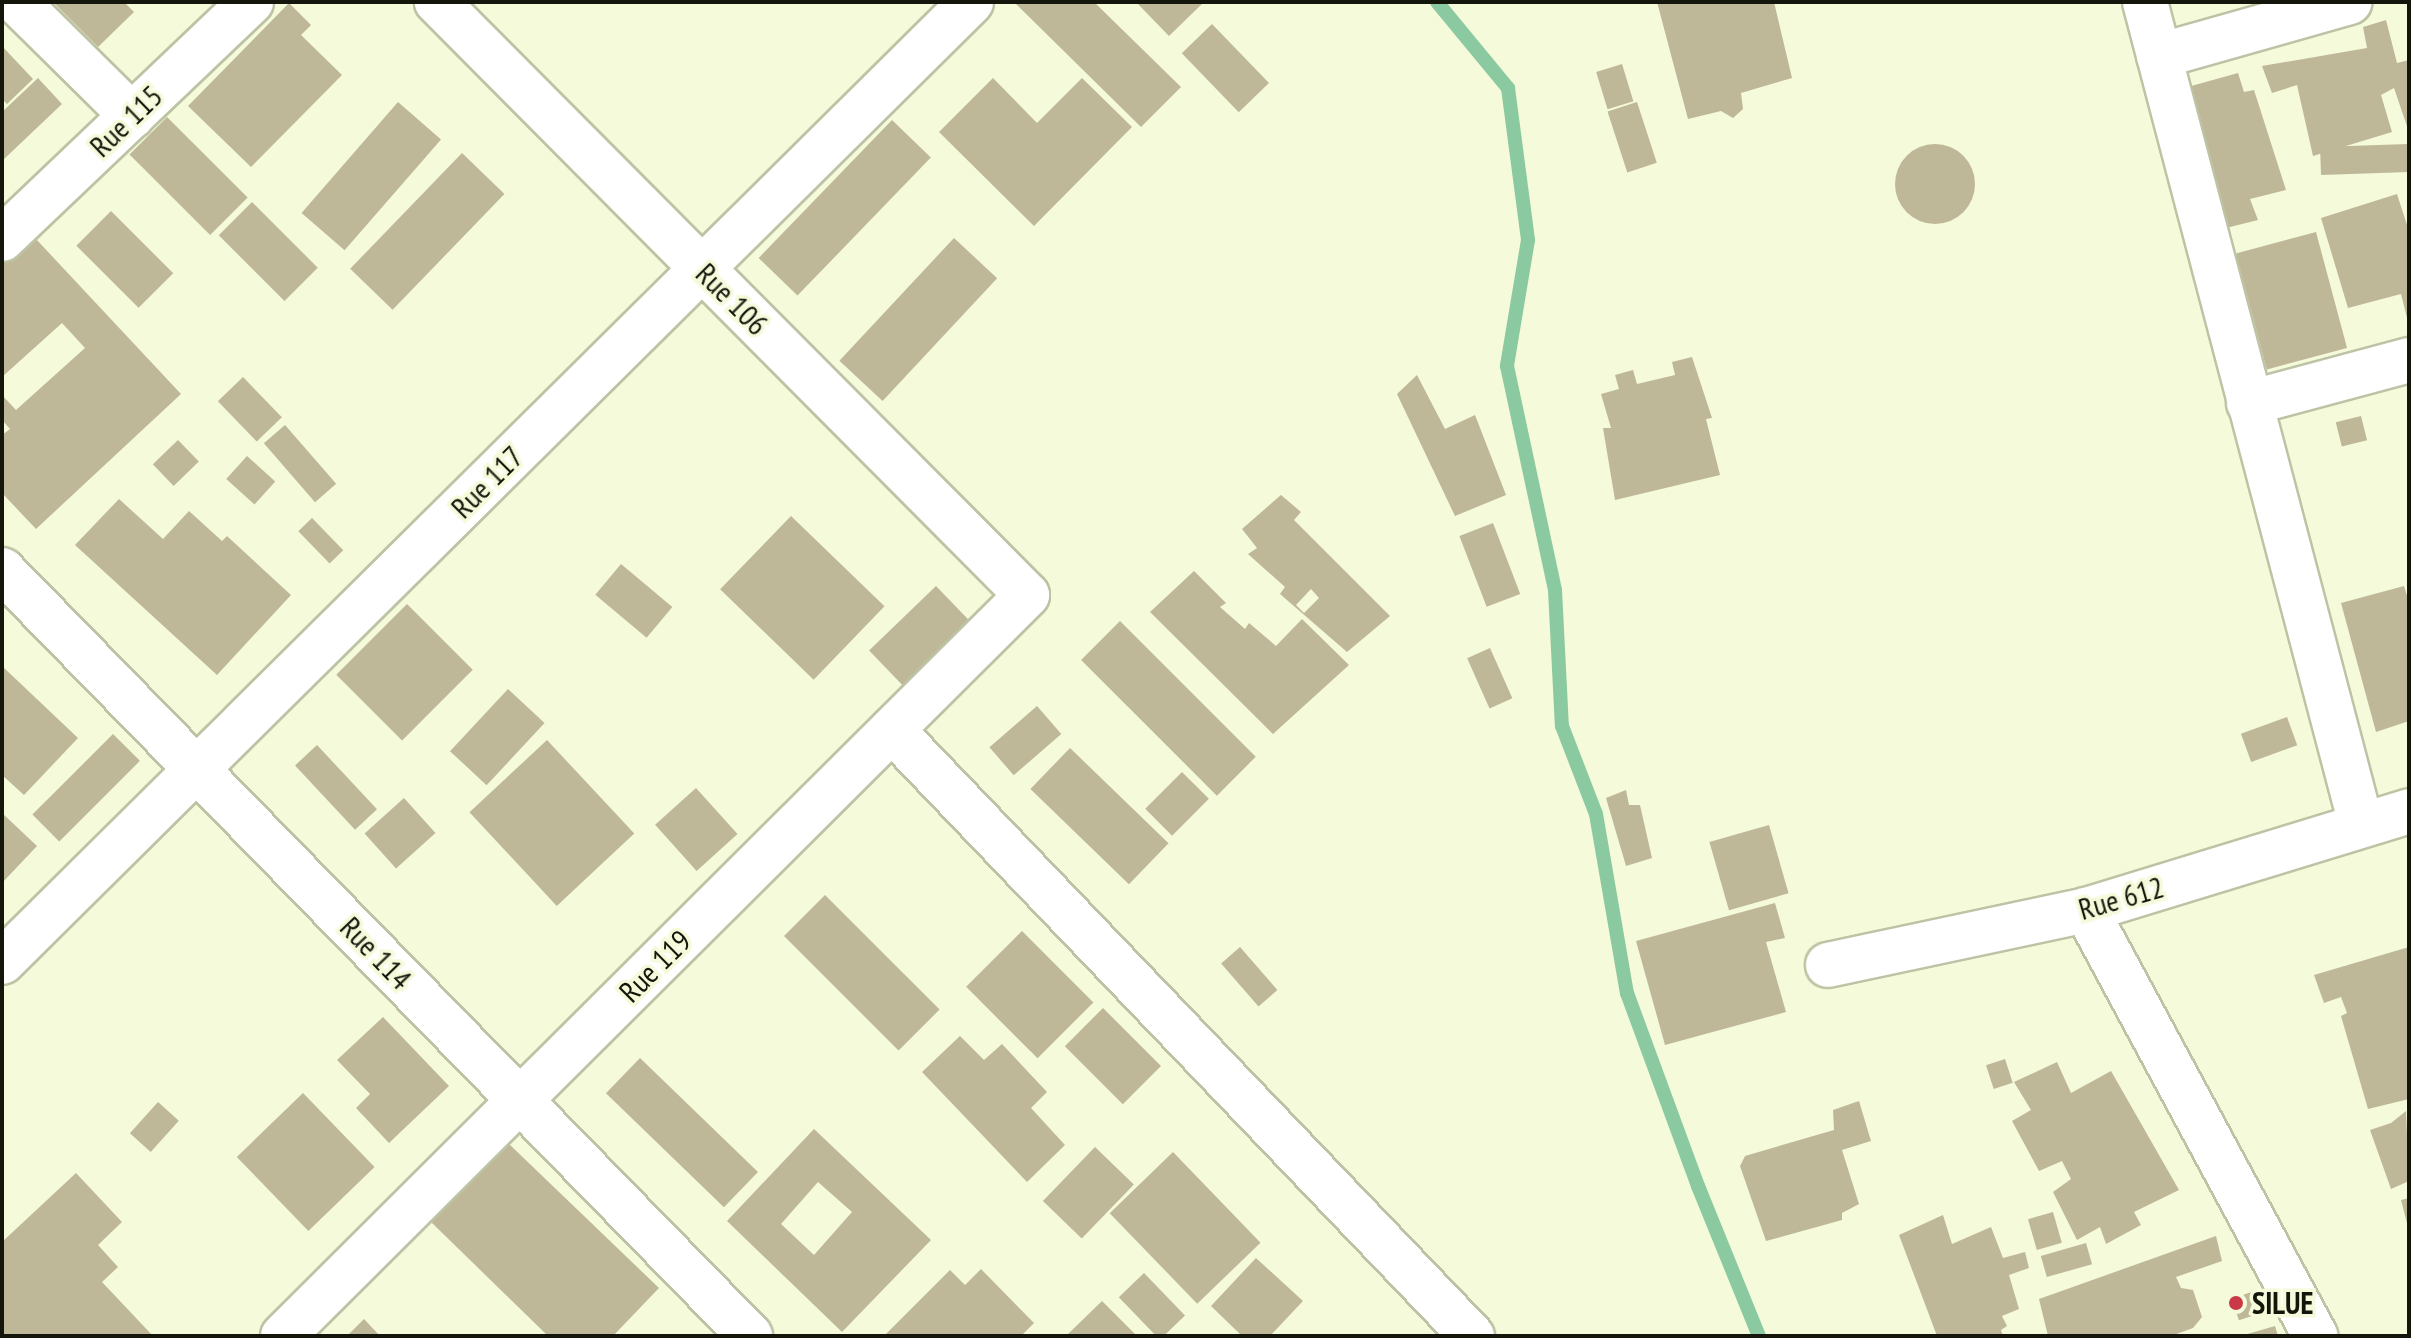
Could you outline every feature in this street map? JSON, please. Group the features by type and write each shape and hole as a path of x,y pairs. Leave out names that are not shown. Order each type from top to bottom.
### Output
{"street":[{"path":"17,2 132,116"},
{"name":"Rue 115","path":"2,239 251,2"},
{"name":"Rue 106","path":"437,2 1027,595"},
{"name":"Rue 117","path":"2,962 971,2"},
{"path":"2145,2 2361,824"},
{"path":"2159,56 2350,2"},
{"path":"2249,403 2409,360"},
{"name":"Rue 114","path":"2,570 750,1336"},
{"name":"Rue 119","path":"283,1336 1027,595"},
{"path":"892,730 1472,1336"},
{"name":"Rue 612","path":"1828,965 2086,910 2409,811"},
{"path":"2086,910 2315,1336"}],"building":[{"path":"53,2 124,2 134,12 98,47"},
{"path":"1014,2 1094,2 1181,87 1141,127"},
{"path":"1136,2 1204,2 1169,36"},
{"path":"1657,2 1774,2 1792,78 1741,93 1743,109 1733,118 1721,111 1688,119"},
{"path":"289,3 311,25 301,35 342,75 251,167 188,106"},
{"path":"2386,20 2397,63 2409,60 2409,132 2394,88 2381,95 2392,132 2313,156 2297,85 2272,93 2262,66 2367,48 2363,27"},
{"path":"1212,24 1269,83 1239,112 1182,53"},
{"path":"2,46 33,79 7,104 2,99"},
{"path":"1622,64 1633,101 1608,109 1596,72"},
{"path":"2238,73 2244,92 2254,90 2286,190 2250,199 2258,220 2222,229 2184,88"},
{"path":"38,78 62,104 2,161 2,112"},
{"path":"993,78 1037,123 1082,78 1132,127 1034,226 939,132"},
{"path":"398,102 441,139 345,250 302,213"},
{"path":"1637,102 1657,163 1627,172 1608,112"},
{"path":"167,117 248,198 210,235 130,154"},
{"path":"892,120 931,158 797,296 759,258"},
{"path":"1927,144 1943,144 1964,155 1975,176 1975,192 1964,213 1943,224 1927,224 1913,218 1901,206 1895,192 1895,176 1901,162 1913,150"},
{"path":"2408,144 2409,172 2321,175 2320,147"},
{"path":"462,153 504,194 393,310 350,269"},
{"path":"2397,194 2409,231 2408,322 2401,294 2348,308 2321,218"},
{"path":"252,202 318,268 285,301 219,235"},
{"path":"111,211 173,273 139,308 76,246"},
{"path":"21,223 181,394 36,529 2,493 2,435 10,429 2,420 2,395 16,410 85,348 62,323 2,377 2,240"},
{"path":"2316,232 2347,348 2267,369 2236,253"},
{"path":"954,238 997,278 883,401 839,361"},
{"path":"1692,357 1712,418 1706,419 1720,475 1615,500 1603,428 1611,428 1601,394 1619,389 1615,375 1633,370 1637,384 1675,375 1672,362"},
{"path":"1417,375 1445,429 1475,415 1506,495 1455,516 1397,394"},
{"path":"243,377 282,417 257,442 218,401"},
{"path":"2361,416 2367,440 2342,447 2336,422"},
{"path":"285,425 336,484 315,502 264,443"},
{"path":"178,440 199,462 174,486 153,464"},
{"path":"247,456 275,481 254,504 226,479"},
{"path":"1281,495 1301,512 1294,520 1390,616 1347,652 1280,594 1285,587 1248,554 1257,548 1242,529","holes":["1311,589 1319,598 1304,613 1296,605"]},
{"path":"119,499 163,539 189,511 222,541 227,536 291,595 217,675 75,545"},
{"path":"791,516 885,606 814,680 720,589"},
{"path":"312,518 343,550 330,564 298,531"},
{"path":"1493,523 1520,594 1487,607 1459,536"},
{"path":"621,564 672,607 647,638 595,595"},
{"path":"1194,571 1226,603 1220,607 1245,629 1249,623 1276,646 1302,619 1349,665 1273,734 1150,612"},
{"path":"936,586 972,623 905,688 869,651"},
{"path":"2404,586 2409,602 2409,721 2376,732 2341,603"},
{"path":"407,604 473,670 402,740 336,675"},
{"path":"1120,621 1256,757 1217,796 1081,660"},
{"path":"1490,648 1512,698 1490,708 1467,658"},
{"path":"2,666 78,738 24,795 2,775"},
{"path":"508,689 545,723 487,785 450,751"},
{"path":"1037,706 1061,734 1014,775 989,747"},
{"path":"2287,717 2297,745 2251,762 2241,734"},
{"path":"113,734 140,761 59,841 32,815"},
{"path":"547,740 634,834 557,906 469,812"},
{"path":"317,745 377,809 355,830 295,765"},
{"path":"1070,748 1169,843 1129,884 1030,789"},
{"path":"1182,772 1209,799 1172,836 1145,809"},
{"path":"696,788 737,834 697,871 655,825"},
{"path":"1626,790 1629,805 1640,805 1652,858 1626,866 1606,798"},
{"path":"404,798 435,833 396,868 365,833"},
{"path":"2,813 37,846 2,883"},
{"path":"1769,825 1789,893 1729,910 1709,842"},
{"path":"825,895 940,1010 899,1051 784,936"},
{"path":"1775,903 1785,938 1766,942 1786,1012 1665,1045 1636,941"},
{"path":"1022,931 1093,1002 1038,1058 966,987"},
{"path":"1240,947 1277,990 1259,1006 1221,963"},
{"path":"2409,947 2409,1099 2368,1109 2341,1016 2347,1013 2341,997 2324,1003 2314,975"},
{"path":"1103,1008 1161,1066 1123,1104 1065,1046"},
{"path":"383,1017 449,1086 389,1143 356,1108 370,1094 337,1060"},
{"path":"960,1036 984,1060 1002,1044 1047,1092 1031,1108 1065,1145 1027,1182 922,1072"},
{"path":"640,1058 758,1172 724,1207 606,1093"},
{"path":"2005,1059 2013,1083 1994,1089 1986,1065"},
{"path":"2057,1062 2071,1093 2111,1071 2179,1190 2134,1212 2141,1225 2106,1244 2100,1227 2077,1240 2053,1192 2071,1179 2062,1161 2039,1171 2012,1121 2031,1110 2014,1082"},
{"path":"303,1093 375,1167 308,1231 237,1157"},
{"path":"1859,1101 1871,1141 1842,1150 1859,1204 1842,1213 1842,1220 1766,1241 1740,1166 1745,1156 1834,1130 1833,1110"},
{"path":"158,1102 179,1121 151,1152 130,1133"},
{"path":"2406,1111 2409,1181 2391,1189 2370,1130 2391,1123"},
{"path":"814,1129 931,1240 842,1332 727,1221","holes":["818,1182 852,1212 814,1255 781,1224"]},
{"path":"508,1143 659,1288 613,1336 548,1336 431,1222"},
{"path":"1095,1147 1134,1185 1082,1238 1043,1201"},
{"path":"1173,1152 1261,1243 1197,1304 1110,1213"},
{"path":"76,1173 122,1222 98,1245 118,1267 102,1282 153,1336 2,1336 2,1242"},
{"path":"2409,1198 2409,1227 2408,1227 2401,1200"},
{"path":"2053,1212 2062,1243 2037,1250 2028,1219"},
{"path":"1943,1215 1952,1244 1991,1227 2003,1258 2025,1252 2029,1268 2009,1275 2019,1309 2002,1316 2007,1326 2001,1330 2003,1336 1937,1336 1899,1235"},
{"path":"2216,1236 2222,1261 2176,1277 2181,1288 2193,1290 2202,1317 2193,1328 2171,1336 2048,1336 2039,1299"},
{"path":"2086,1243 2092,1264 2047,1277 2041,1256"},
{"path":"1256,1258 1303,1301 1270,1336 1242,1336 1211,1306"},
{"path":"981,1269 1034,1323 1021,1336 884,1336 950,1270 965,1285"},
{"path":"1144,1273 1185,1315 1164,1336 1156,1336 1119,1297"},
{"path":"2267,1287 2274,1309 2239,1320 2232,1298"},
{"path":"1102,1301 1137,1336 1066,1336"},
{"path":"364,1319 380,1336 347,1336"},
{"path":"2275,1326 2278,1336 2244,1336 2244,1335"}],"waterway":[{"path":"1437,2 1508,88 1528,240 1507,366 1555,590 1562,726 1596,814 1627,993 1698,1186 1759,1336"}],"place":[{"name":"SILUE","path":"2236,1303"}]}
